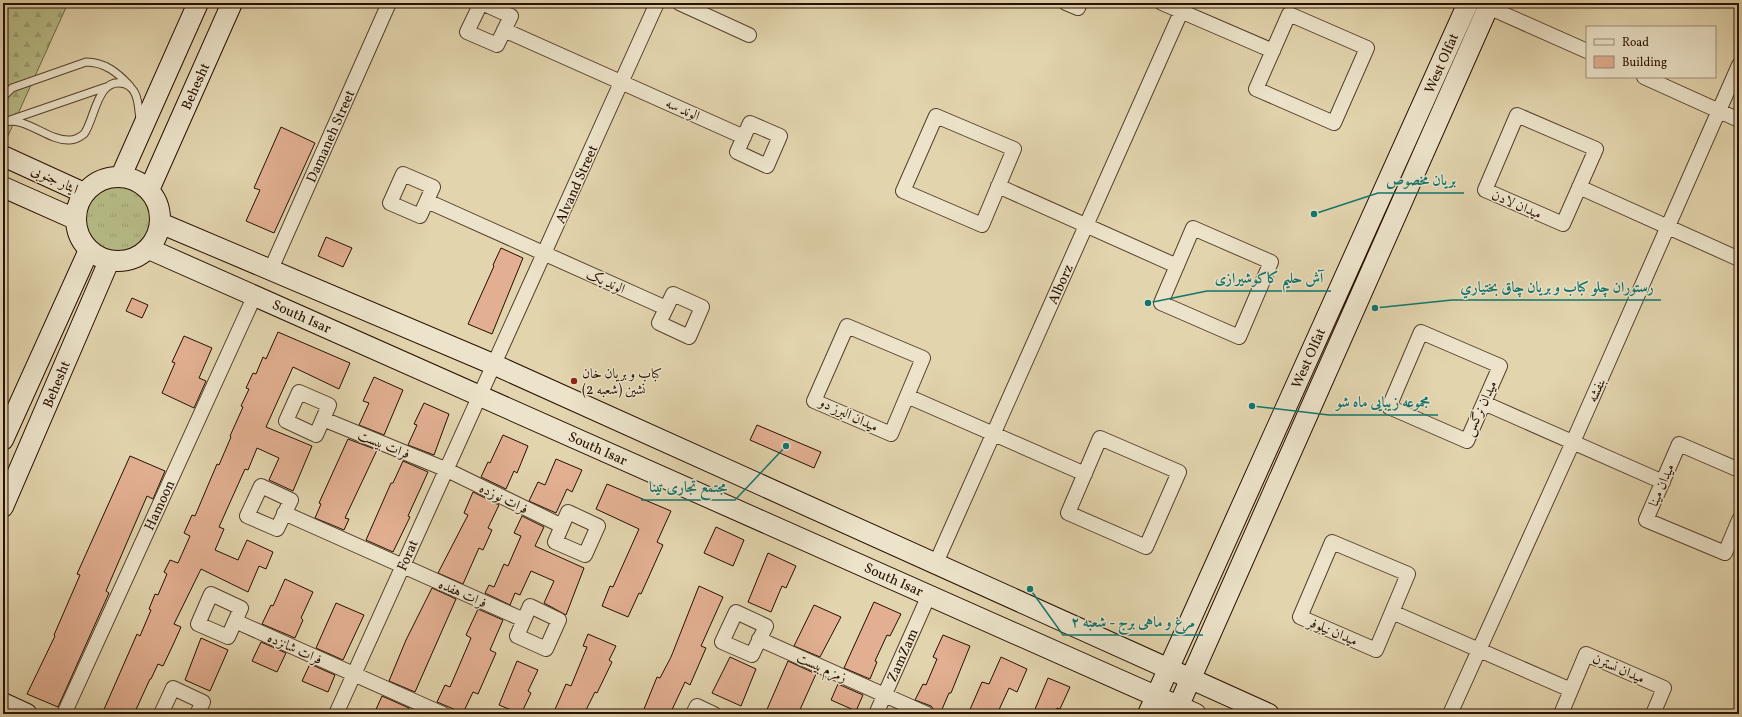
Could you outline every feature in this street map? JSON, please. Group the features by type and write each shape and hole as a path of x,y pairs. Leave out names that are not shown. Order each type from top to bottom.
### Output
{"main road":[{"path":"121,176 198,3"},
{"name":"Behesht","path":"149,190 232,3"},
{"name":"West Olfat","path":"1148,714 1468,3"},
{"name":"West Olfat","path":"1176,710 1489,5"},
{"name":"ایثار جنوبی","path":"3,156 84,193"},
{"path":"121,176 134,179 149,190 155,197 160,210 160,224 157,237 149,249 137,257 123,262 109,261 95,256 89,250 78,233 75,219 78,205 84,193 94,183 107,178 121,176"},
{"name":"ایثار جنوبی","path":"3,187 75,219"},
{"path":"160,224 271,269 495,365 1269,714"},
{"name":"South Isar","path":"149,249 1156,695 1176,710 1196,714"},
{"name":"Behesht","path":"3,440 89,250"},
{"name":"Behesht","path":"3,507 109,261"},
{"path":"3,703 27,714"}],"street":[{"name":"Damaneh Street","path":"271,269 389,3"},
{"path":"481,3 511,16 504,30 497,45 468,32 481,3"},
{"name":"Alvand Street","path":"480,396 657,3"},
{"path":"679,3 749,35"},
{"path":"1066,3 1078,8 1080,3"},
{"path":"1162,3 1183,8 1273,52"},
{"path":"1489,5 1586,51"},
{"name":"Alborz","path":"935,564 1183,8"},
{"path":"1289,14 1366,48 1334,123 1256,89 1273,52 1289,14"},
{"name":"الوند سه","path":"504,30 744,137"},
{"name":"بنفشه","path":"1450,714 1573,442 1739,65"},
{"path":"1646,78 1739,120"},
{"name":"میدان لادن","path":"1517,115 1596,149 1579,186 1563,224 1484,190 1517,115"},
{"path":"936,116 1014,149 998,186 982,225 903,191 936,116"},
{"path":"998,186 1177,266"},
{"path":"1579,186 1739,259"},
{"name":"الوند یک","path":"427,201 666,308"},
{"path":"1193,228 1272,262 1239,337 1161,303 1177,266 1193,228"},
{"name":"Hamoon","path":"64,714 255,295"},
{"name":"میدان البرز دو","path":"847,326 923,358 907,396 891,434 814,401 847,326"},
{"name":"میدان نرگس","path":"1421,332 1500,366 1484,403 1467,441 1389,407 1421,332"},
{"name":"Forat","path":"336,714 445,470 480,396"},
{"path":"907,396 1085,474"},
{"path":"1484,403 1663,482"},
{"name":"فرات بیست","path":"323,419 445,470"},
{"path":"1100,438 1179,472 1146,547 1068,513 1085,474 1100,438"},
{"name":"میدان مینا","path":"1739,470 1678,444 1646,520 1725,553 1739,520"},
{"name":"فرات نوزده","path":"445,470 562,526"},
{"name":"فرات هفده","path":"284,513 524,620"},
{"name":"میدان نیلوفر","path":"1332,542 1408,574 1392,612 1376,650 1300,617 1332,542"},
{"name":"ZamZam","path":"876,714 929,595"},
{"path":"1392,612 1571,690"},
{"name":"فرات شانزده","path":"235,621 443,714"},
{"name":"زمزم بیست","path":"760,639 926,714"},
{"name":"میدان نسترن","path":"1560,714 1586,654 1664,688 1653,714"},
{"path":"161,714 173,688 203,702 197,714"},
{"path":"694,714 697,706 714,714"}],"lane":[{"path":"3,97 12,88 86,62 96,62 116,72 131,88 137,99 142,129"},
{"path":"5,122 108,86 120,83 131,88"},
{"path":"5,122 19,122 65,140 77,139 86,130 101,96 108,86"}],"green space":[{"path":"3,3 68,3 3,147"},
{"path":"110,185 124,185 136,190 145,199 150,211 148,231 141,242 124,251 110,251 98,246 89,237 84,225 84,211 89,199 98,190"}],"building":[{"path":"281,127 315,143 274,233 246,221 260,190 254,188"},
{"path":"326,237 352,248 343,267 318,256"},
{"path":"501,248 523,258 492,334 468,324"},
{"path":"132,298 148,305 142,318 126,311"},
{"path":"278,332 350,363 339,389 293,367 266,427 312,446 293,491 269,480 279,458 257,448 248,470 245,469 219,527 224,529 215,550 238,560 247,540 273,552 266,569 259,566 248,592 201,569 174,624 181,627 173,645 163,666 158,664 134,714 102,714 137,634 140,636 151,610 149,609 155,594 158,595 167,574 164,572 170,560 178,563 190,536 184,533 192,515 195,516 217,464 219,465 231,437 230,436 243,407 241,406 249,389 246,388 253,373 256,374 263,357 266,359"},
{"path":"184,336 212,348 199,378 206,381 194,408 162,393 175,363 172,362"},
{"path":"374,377 403,390 384,435 359,425 369,403 363,401"},
{"path":"424,403 449,414 434,455 408,445 417,425 414,424"},
{"path":"757,425 821,452 814,468 750,440"},
{"path":"503,435 528,446 517,473 514,471 506,489 481,477 488,462 490,463"},
{"path":"348,439 377,450 345,518 349,519 344,530 315,518 321,504 319,503"},
{"path":"130,456 165,471 153,499 147,496 106,591 109,593 58,707 27,694 55,636 54,635 80,575 77,574"},
{"path":"556,459 582,470 572,492 567,489 556,513 529,501 538,482 545,485"},
{"path":"403,461 428,472 408,516 410,517 393,552 366,540 391,483 393,483"},
{"path":"607,484 671,511 657,542 663,545 641,594 639,593 628,617 602,606 610,586 613,587 639,529 596,509"},
{"path":"473,492 499,505 488,528 492,530 483,550 479,548 463,584 438,573 468,515 464,513"},
{"path":"522,516 544,527 535,546 584,568 566,615 544,603 554,581 531,571 520,595 515,593 510,605 485,593 489,585 494,587 504,564 508,566 521,536 514,533"},
{"path":"716,527 744,540 733,566 704,553"},
{"path":"768,553 796,566 786,588 782,586 771,612 748,602"},
{"path":"285,579 313,592 301,618 303,620 295,638 262,624 271,605 273,606"},
{"path":"699,586 723,597 701,646 706,648 690,685 685,682 670,714 642,714 657,677 660,678 671,657"},
{"path":"432,588 456,599 415,692 389,681 406,640"},
{"path":"874,602 901,614 890,636 887,635 875,661 877,662 870,679 844,668"},
{"path":"336,603 364,615 343,660 316,648"},
{"path":"814,605 841,617 820,657 794,646"},
{"path":"478,609 503,620 490,650 496,653 478,694 473,692 463,713 437,702 445,685 450,687 471,638 466,635"},
{"path":"588,634 616,646 609,660 612,662 597,693 595,692 584,714 553,714 566,684 571,686 587,647 583,646"},
{"path":"943,635 970,646 951,693 949,693 940,714 937,714 931,706 915,700 923,684 926,685 937,659 933,657"},
{"path":"201,638 228,650 210,691 185,680"},
{"path":"261,642 286,653 277,672 252,661"},
{"path":"730,657 756,669 741,706 712,693"},
{"path":"1001,657 1027,669 1017,692 1009,688 997,714 968,714 982,682 989,684"},
{"path":"517,661 538,670 528,691 531,693 521,714 499,705"},
{"path":"788,661 816,674 798,714 765,714"},
{"path":"310,664 335,675 328,692 302,681"},
{"path":"1048,678 1070,687 1060,709 1057,708 1055,714 1033,714"},
{"path":"838,684 863,695 856,711 831,700"},
{"path":"382,696 409,708 406,714 374,714"}],"place":[{"name":"بریان مخصوص","path":"1314,214"},
{"name":"آش حلیم کاکوشیرازی","path":"1148,303"},
{"name":"رستوران چلو كباب و بريان چاق بختياري","path":"1375,308"},
{"name":"کباب و بریان خان نشین (شعبه 2)","path":"574,381"},
{"name":"مجموعه زیبایی ماه شو","path":"1252,406"},
{"name":"مجتمع تجاری تینا","path":"786,446"},
{"name":"مرغ و ماهی برج - شعبه ۲","path":"1030,589"}]}
